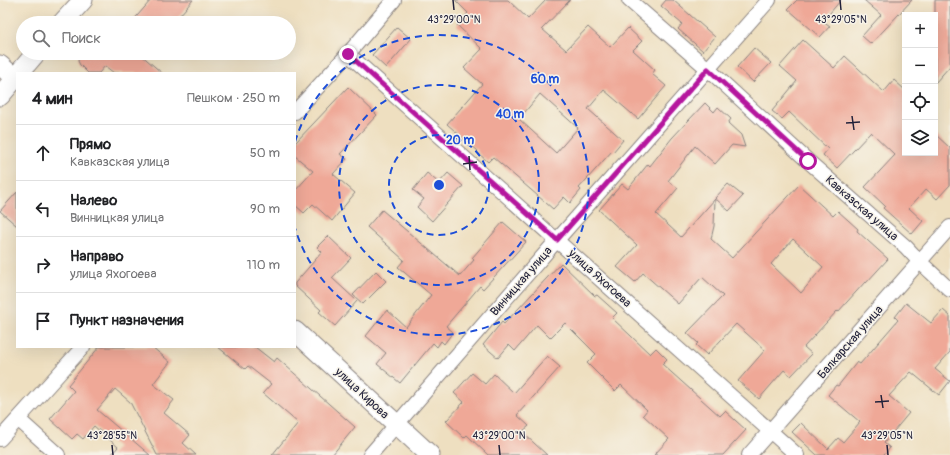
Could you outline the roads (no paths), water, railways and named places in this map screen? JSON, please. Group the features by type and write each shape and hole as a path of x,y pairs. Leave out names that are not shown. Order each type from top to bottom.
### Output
{"main road":[{"path":"68,16 83,0"},
{"path":"21,72 30,60"},
{"path":"0,65 16,76"},
{"path":"0,96 16,78"},
{"name":"улица Кирова","path":"296,333 430,455"}],"street":[{"path":"296,111 348,54 394,0"},
{"name":"Кавказская улица","path":"629,0 906,247 950,290"},
{"name":"Винницкая улица","path":"370,455 769,0"},
{"name":"улица Яхогоева","path":"348,54 797,455"},
{"name":"Балкарская улица","path":"749,455 950,227"},
{"path":"0,439 82,348"},
{"path":"18,419 58,455"}]}
